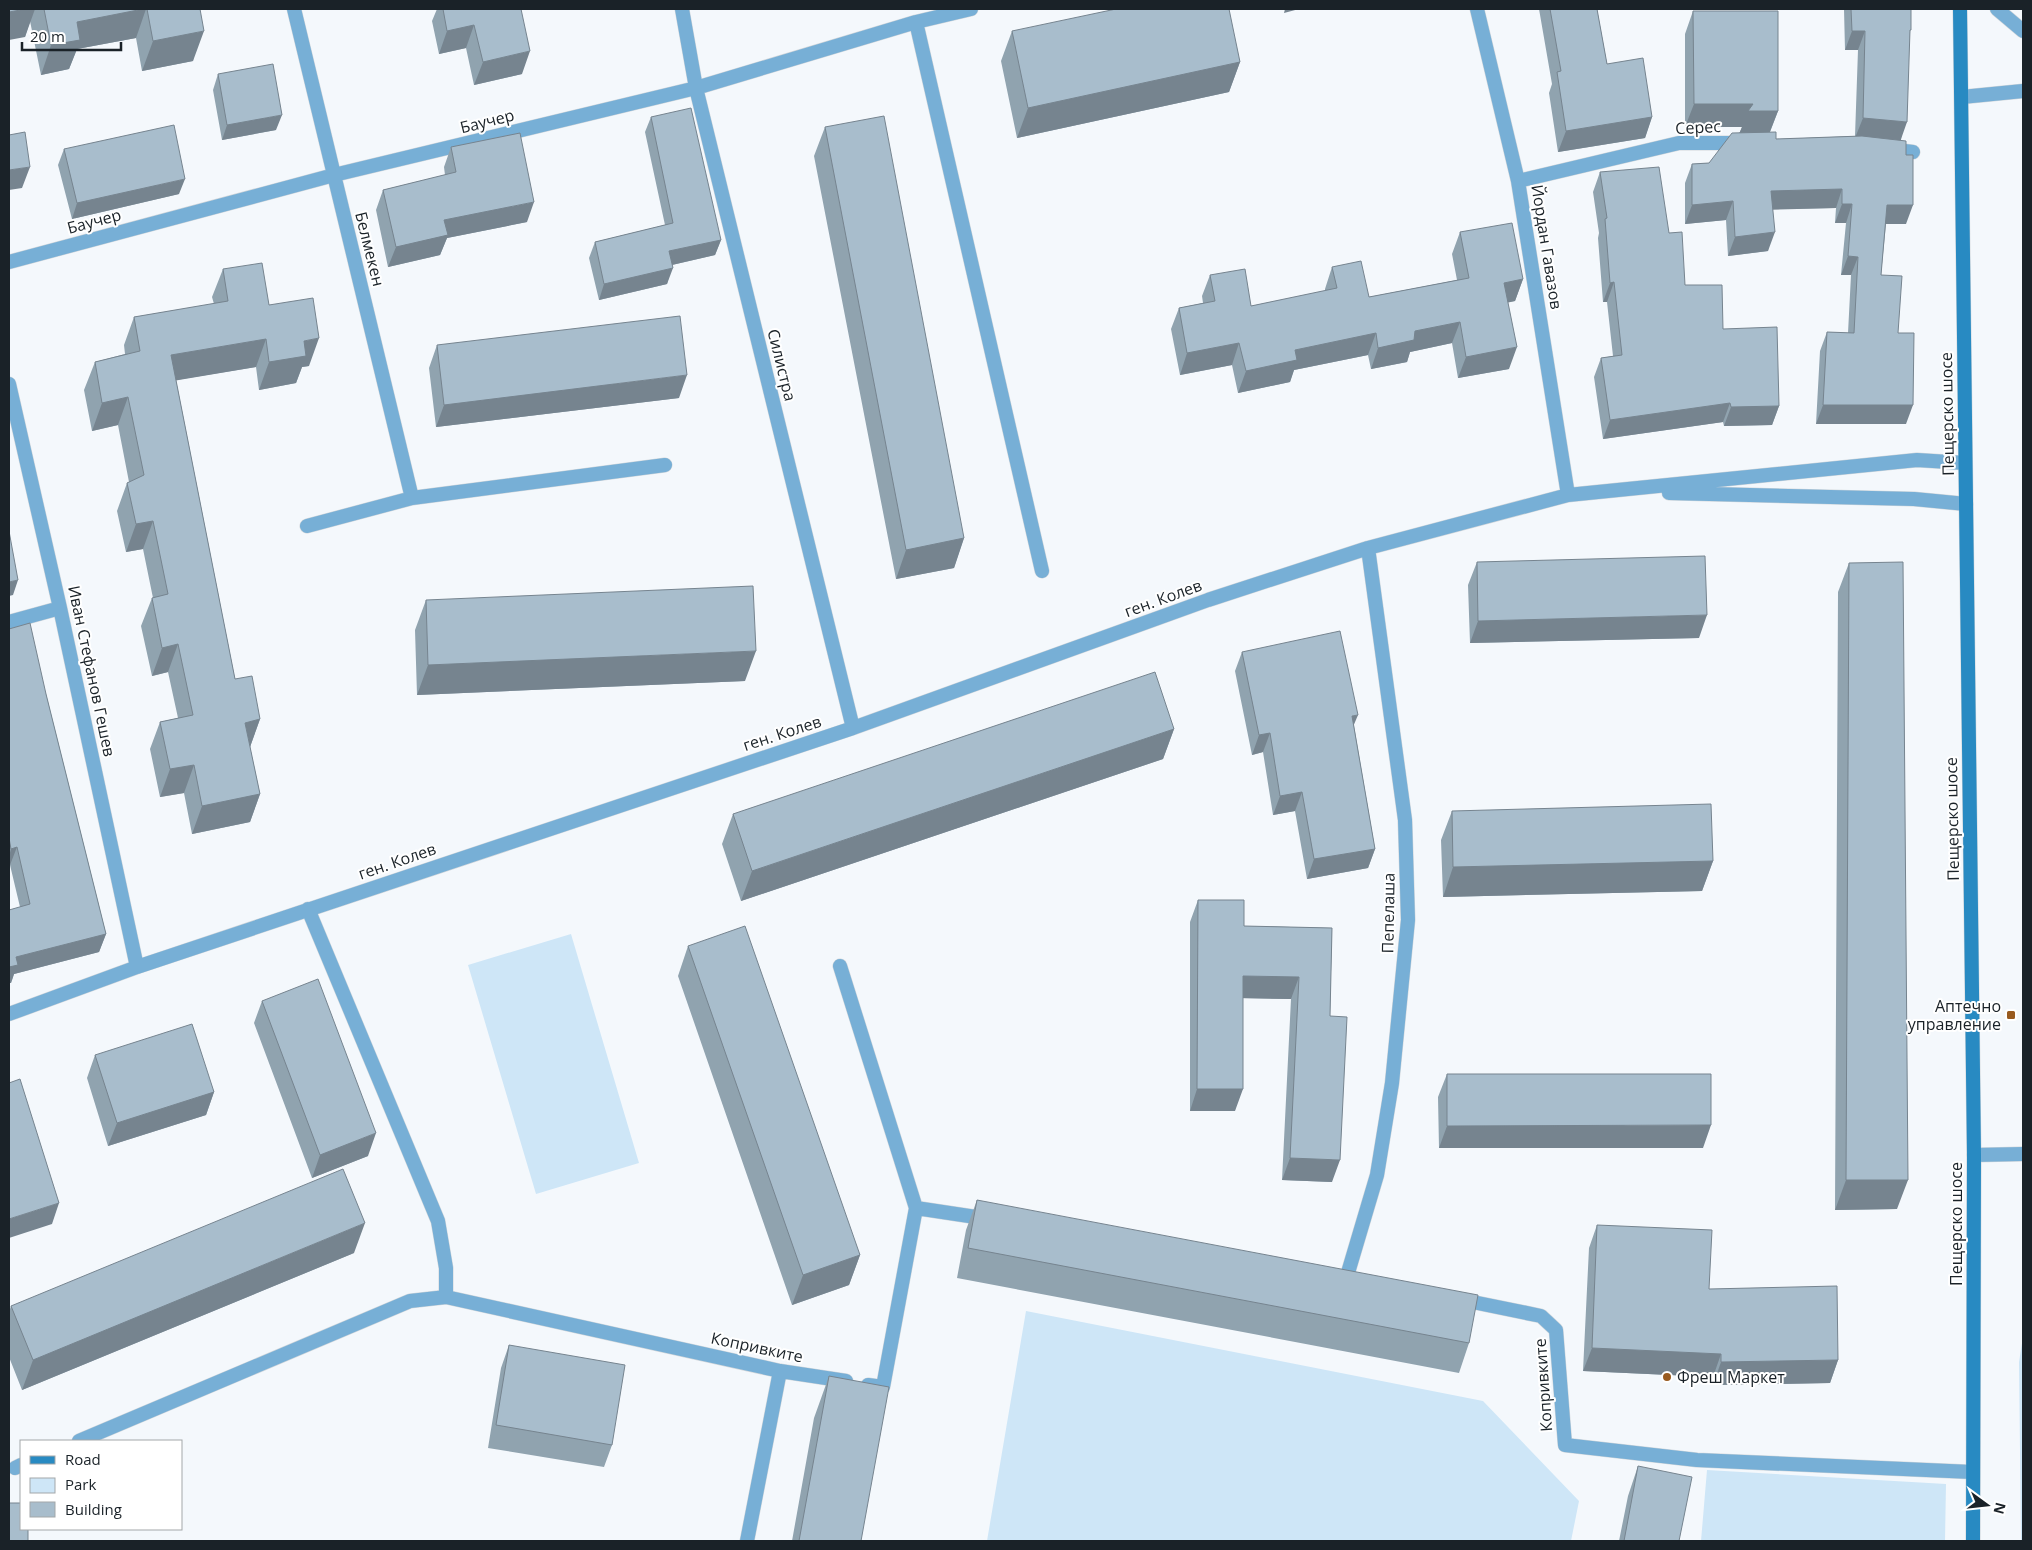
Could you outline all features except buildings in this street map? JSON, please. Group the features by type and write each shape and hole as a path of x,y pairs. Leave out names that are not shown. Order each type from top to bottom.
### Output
{"main road":[{"name":"Пещерско шосе","path":"1960,9 1974,1155 1973,1541"}],"street":[{"name":"Белмекен","path":"294,9 412,498"},
{"name":"Силистра","path":"682,9 696,88 853,728"},
{"name":"Баучер","path":"9,262 334,175 696,88 916,22 971,9"},
{"name":"Йордан Гавазов","path":"1477,9 1518,180 1568,494"},
{"path":"1997,9 2023,31"},
{"path":"916,22 1042,571"},
{"path":"1962,97 2023,91"},
{"name":"Серес","path":"1518,180 1679,143 1755,142"},
{"path":"1876,148 1913,152"},
{"name":"Иван Стефанов Гешев","path":"9,384 60,608 137,967"},
{"path":"1613,491 1917,460 1965,463"},
{"path":"307,526 412,498 665,465"},
{"path":"1613,491 1914,499 1966,504"},
{"name":"ген. Колев","path":"9,1014 137,967 853,728 1208,600 1368,548 1568,494 1613,491"},
{"name":"Пепелаша","path":"1347,1276 1377,1174 1392,1082 1408,920 1405,820 1368,548"},
{"path":"9,622 60,608"},
{"path":"308,910 438,1221 446,1268 446,1297"},
{"name":"Копривките","path":"81,1440 410,1300 446,1297 780,1371 883,1387 916,1208 840,966"},
{"path":"1974,1155 2023,1154"},
{"path":"916,1208 1004,1222"},
{"name":"Копривките","path":"1444,1296 1541,1316 1556,1330 1565,1445 1697,1460 1972,1472"},
{"path":"747,1541 780,1371"}],"green space":[{"path":"571,934 639,1163 536,1194 468,965"},
{"path":"1026,1311 1483,1401 1579,1501 1571,1541 987,1541"},
{"path":"2023,1337 2023,1541 2021,1541 2019,1362"},
{"path":"1707,1470 1946,1484 1945,1541 1701,1541"}],"place":[{"name":"Аптечно управление","path":"2011,1015"},
{"name":"Фреш Маркет","path":"1667,1377"}]}
